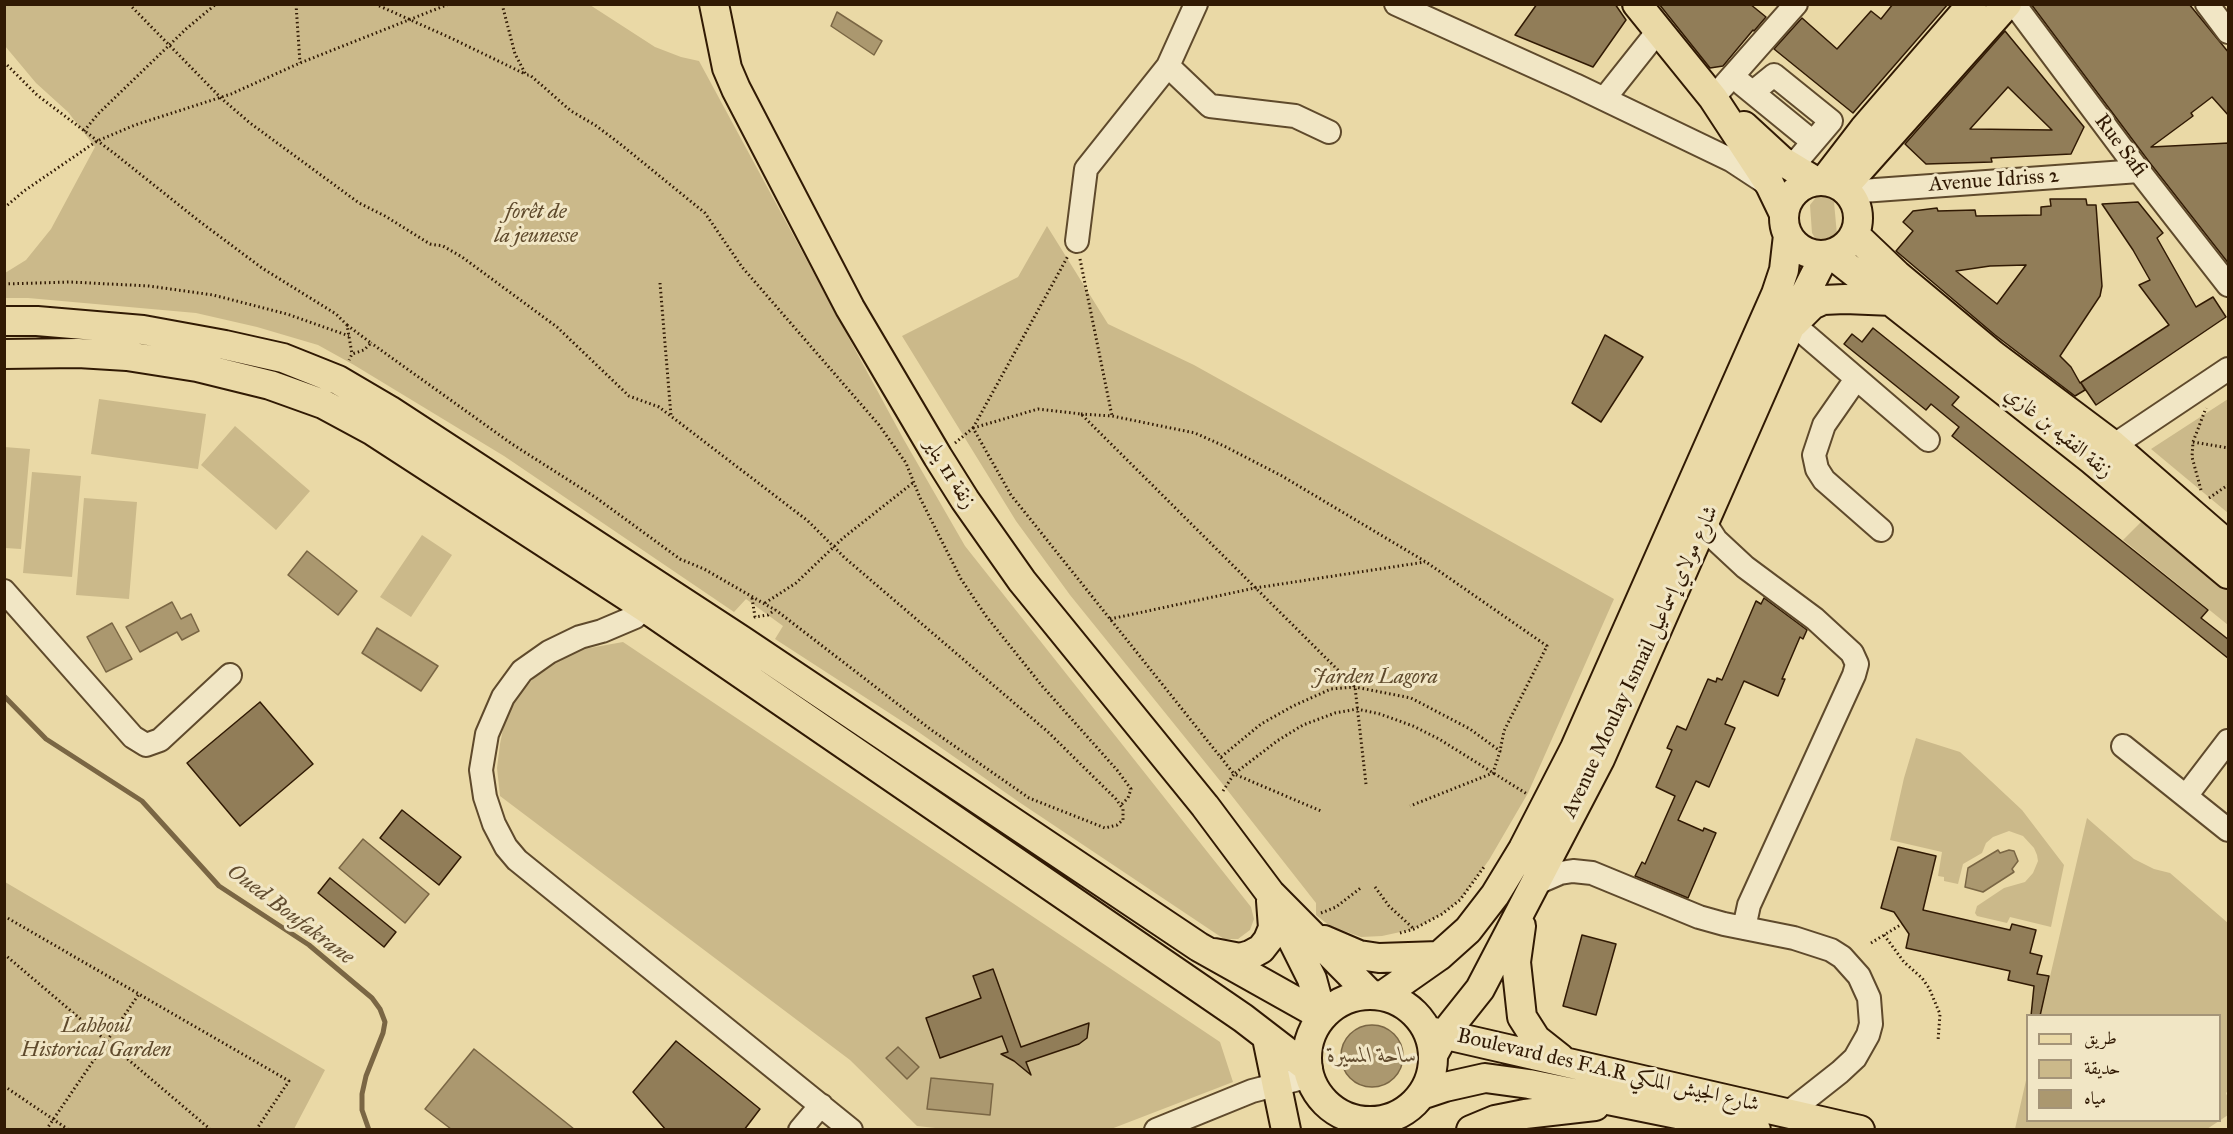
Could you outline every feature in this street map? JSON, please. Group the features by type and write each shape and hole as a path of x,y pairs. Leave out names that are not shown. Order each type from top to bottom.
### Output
{"main road":[{"name":"زنقة 11 يناير","path":"714,4 727,68 736,89 850,308 938,458 992,541 1022,581 1205,806 1270,893"},
{"path":"1637,4 1713,98 1815,183 1857,208 1858,226 1855,235 1849,244 1828,255 1814,255 1794,244 1786,224 1793,194 1807,183 1815,183 1881,144 2007,4"},
{"path":"1786,224 1815,183 1972,4"},
{"name":"Avenue Moulay Ismail شارع مولاي إسماعيل","path":"1377,996 1439,956 1468,930 1495,895 1523,849 1575,748 1776,294 1784,270 1786,224"},
{"path":"1855,235 1899,277 1993,355 2103,453 2229,545"},
{"name":"Avenue Moulay Ismail شارع مولاي إسماعيل","path":"1435,1040 1480,989 1600,759 1802,300 1828,255"},
{"name":"زنقة الفقيه بن غازي","path":"1828,255 2103,453 2229,574"},
{"path":"1793,324 1812,305 1823,300 1889,298"},
{"path":"4,321 37,321 143,330 283,358 338,380 389,410 1243,1018 1268,1038 1313,1081 1335,1110 1352,1118 1371,1121 1389,1118 1408,1112 1428,1083 1435,1040 1416,1014 1401,1003 1377,996 1355,997 1322,1016 1313,1031 1308,1047 1313,1081 1323,1130"},
{"path":"4,354 78,353 127,356 197,367 270,385 323,404 373,431 652,597 1199,947 1322,1016"},
{"path":"1270,893 1319,929 1359,954 1379,958 1439,956"},
{"path":"1199,947 1217,954 1240,958 1261,949 1273,928 1274,916 1270,893"},
{"path":"1270,893 1312,979 1322,1016"},
{"path":"1526,899 1516,962 1522,1017 1536,1039 1564,1061"},
{"path":"1319,929 1377,996"},
{"path":"1268,1038 1286,1130"},
{"name":"Boulevard des F.A.R شارع الجيش الملكي","path":"1435,1040 1564,1061 1860,1130"},
{"name":"Boulevard des F.A.R شارع الجيش الملكي","path":"1408,1112 1445,1087 1485,1078 1529,1084 1756,1130"},
{"path":"1471,1130 1495,1120 1525,1114 1621,1104"}],"street":[{"path":"1077,241 1086,169 1168,66 1196,4"},
{"path":"1396,4 1731,160 1815,183 1813,142 1831,121 1774,75 1753,92 1734,77"},
{"path":"1713,98 1734,77 1796,4"},
{"name":"Rue Safi","path":"2014,4 2139,171 2229,285"},
{"path":"1604,99 1658,32"},
{"path":"1168,66 1210,106 1294,116 1329,132"},
{"name":"Avenue Idriss 2","path":"1815,183 2139,171"},
{"path":"1793,324 1928,440"},
{"path":"2103,453 2229,369"},
{"path":"1856,379 1824,425 1814,455 1817,469 1824,480 1881,530"},
{"path":"1705,523 1716,540 1745,567 1815,619 1852,653 1857,664 1850,686 1749,905 1744,928"},
{"path":"4,591 133,737 146,745 160,740 230,675"},
{"path":"652,597 635,617 580,637 549,652 522,671 503,697 487,734 482,770 485,797 494,824 506,847 517,860 850,1129"},
{"path":"2186,796 2229,741"},
{"path":"2122,746 2229,830"},
{"path":"1526,899 1537,884 1560,873 1573,871 1592,873 1699,916 1794,938 1831,950 1850,964 1865,987 1869,998 1871,1024 1863,1046 1840,1072 1788,1113"},
{"path":"1156,1130 1277,1083 1313,1081"},
{"path":"800,1130 821,1106"}],"path":[{"path":"4,62 37,95 262,268 336,314 371,343 512,444 595,497 680,559 704,569 752,598 765,603 930,729 1029,798 1105,828 1117,825 1123,820 1123,809 1095,778 1021,707 835,547 808,521 767,492 659,407 630,396 619,388 584,350 557,327 462,257 443,246 430,244 386,216 359,203 250,123 221,98 129,4"},
{"path":"84,131 98,114 170,44 216,4"},
{"path":"296,4 300,63"},
{"path":"375,4 530,75 571,111 619,143 705,213 742,267 879,425 906,463 961,579 986,616 1043,687 1117,770 1131,789 1128,798 1120,806"},
{"path":"4,208 24,191 98,141 135,125 221,98 300,63 449,4"},
{"path":"502,4 515,54 526,75"},
{"path":"938,458 973,428 1077,241"},
{"path":"1077,241 1112,416"},
{"path":"4,284 40,282 117,284 213,295 308,320 349,336"},
{"path":"660,283 671,416"},
{"path":"347,325 352,354 349,361"},
{"path":"352,354 364,350 371,343"},
{"path":"2207,405 2193,442 2192,457 2196,477 2206,502 2229,485"},
{"path":"973,428 1038,409 1112,416 1195,433 1282,476 1426,562 1547,646 1504,731 1493,773"},
{"path":"1081,414 1355,687 1366,784"},
{"path":"973,428 1011,495 1234,774 1321,811"},
{"path":"2193,442 2229,448"},
{"path":"765,603 796,583 868,517 914,482"},
{"path":"1110,619 1256,588 1426,562"},
{"path":"752,598 755,617 768,615 775,610"},
{"path":"1221,758 1261,724 1293,706 1330,689 1355,687 1411,698 1470,729 1500,751"},
{"path":"1219,798 1234,774 1277,741 1304,725 1335,713 1357,709 1380,714 1413,726 1439,739 1528,793 1522,803"},
{"path":"1410,806 1493,773"},
{"path":"1398,934 1414,929 1442,914 1460,900 1488,860"},
{"path":"1319,929 1316,915 1336,907 1362,887"},
{"path":"1375,887 1389,906 1414,929"},
{"path":"4,916 289,1082 256,1130"},
{"path":"1871,943 1902,924"},
{"path":"1884,935 1904,962 1922,978 1929,988 1940,1014 1938,1041"},
{"path":"4,954 211,1130"},
{"path":"46,1130 139,994"},
{"path":"4,1086 69,1130"}],"green space":[{"name":"forêt de la jeunesse","path":"5,4 590,5 655,47 699,61 904,440 965,546 1251,907 1254,919 1250,930 1238,939 1224,939 917,731 775,639 783,626 746,599 734,612 504,456 318,345 257,327 196,313 28,298 5,298 5,273 26,260 51,229 95,147 68,112 36,83 5,46"},
{"path":"1825,195 1834,202 1837,235 1833,241 1818,243 1812,233 1810,205 1817,196"},
{"name":"Jarden Lagora","path":"1047,226 1108,324 1194,365 1614,599 1528,793 1489,860 1460,900 1442,914 1414,929 1382,936 1361,937 1330,926 1316,915 1316,903 1070,595 1016,521 902,336 1018,277"},
{"path":"99,399 206,414 198,469 91,454"},
{"path":"2228,399 2228,513 2151,449"},
{"path":"235,426 310,491 276,530 201,465"},
{"path":"4,447 30,449 21,549 5,548"},
{"path":"32,472 81,476 72,577 23,573"},
{"path":"84,498 137,502 129,599 76,595"},
{"path":"2144,519 2216,576 2228,590 2228,625 2123,540"},
{"path":"422,535 452,555 411,617 380,597"},
{"path":"623,642 1220,1042 1233,1082 1111,1129 954,1130 917,1126 850,1060 500,796 497,768 504,724 521,693 534,678 568,655 584,649"},
{"path":"1916,738 1960,752 2022,810 2064,865 2051,927 2010,917 2007,923 1977,916 1975,913 1977,906 2004,888 2025,882 2033,873 2038,861 2037,855 2023,836 2009,831 1993,837 1986,843 1982,853 1963,864 1958,884 1944,881 1944,877 1938,876 1942,852 1890,840"},
{"path":"2087,818 2134,859 2154,869 2170,873 2228,923 2228,1091 2226,1093 2228,1115 2221,1120 2221,1014 2041,1014"},
{"name":"Lahboul Historical Garden","path":"5,882 325,1070 294,1129 5,1129"},
{"path":"2026,1080 2026,1122 2218,1122 2207,1129 2015,1129"}],"water":[{"path":"837,12 882,41 874,55 831,26"},
{"path":"307,551 357,591 338,615 288,575"},
{"path":"172,602 181,619 191,614 199,631 182,640 177,632 140,652 126,627"},
{"path":"112,623 132,659 106,672 87,637"},
{"path":"377,628 438,666 421,691 362,653"},
{"path":"363,839 429,894 405,923 339,868"},
{"path":"1998,850 2000,853 2014,851 2018,861 2012,869 2014,872 1983,892 1965,887 1968,868"},
{"name":"ساحة المسيرة","path":"1372,1025 1384,1027 1394,1034 1401,1044 1403,1056 1401,1068 1394,1078 1384,1085 1372,1087 1360,1085 1350,1078 1343,1068 1341,1056 1343,1044 1350,1034 1360,1027"},
{"path":"898,1047 919,1067 907,1079 886,1058"},
{"path":"474,1049 574,1129 451,1129 425,1109"},
{"path":"931,1078 993,1084 990,1115 927,1109"}],"building":[{"path":"1537,4 1615,4 1626,20 1593,67 1515,35"},
{"path":"1659,4 1750,4 1766,17 1723,66 1710,68"},
{"path":"1893,4 1948,4 1853,113 1774,49 1802,18 1837,49 1871,11 1881,19"},
{"path":"2031,4 2189,4 2229,53 2229,116 2212,97 2191,113 2193,116 2151,147 2229,143 2229,264 2150,163"},
{"path":"2005,31 2084,127 2071,154 1991,158 1992,162 1926,164 1905,144","holes":["2008,87 2052,130 1970,129"]},
{"path":"2050,199 2086,199 2087,205 2096,205 2102,286 2100,296 2060,356 2071,367 2080,383 2169,325 2139,285 2150,280 2102,204 2138,202 2163,233 2157,238 2196,307 2213,297 2226,317 2096,405 2081,383 2085,390 2075,396 1995,335 1896,251 1913,231 1903,222 1913,211 1937,208 1938,211 1975,210 1976,216 2041,215 2041,207 2051,206","holes":["2026,265 1997,304 1956,271 1990,266"]},
{"path":"1873,328 1959,397 1952,405 2208,610 2201,618 2229,640 2229,659 1952,436 1959,427 1931,404 1926,410 1844,344 1852,334 1862,342"},
{"path":"1605,335 1643,357 1601,422 1572,403"},
{"path":"1764,598 1807,630 1803,639 1800,637 1782,679 1785,679 1778,696 1744,681 1725,724 1735,728 1709,787 1696,781 1678,820 1703,831 1704,828 1716,833 1688,898 1635,876 1642,862 1645,864 1675,796 1656,787 1672,750 1667,748 1677,726 1686,730 1708,679 1716,682 1717,678 1722,680 1756,601 1761,604"},
{"path":"260,702 313,764 240,826 187,763"},
{"path":"402,810 461,857 439,885 380,838"},
{"path":"1898,847 1936,856 1923,910 2010,930 2012,924 2036,930 2030,953 2042,956 2037,974 2049,976 2040,1014 2031,1014 2034,986 2008,980 2010,971 1906,948 1909,934 1894,912 1881,908"},
{"path":"330,878 396,932 384,947 318,893"},
{"path":"1582,935 1616,944 1596,1015 1563,1006"},
{"path":"993,969 1021,1047 1089,1023 1087,1038 1079,1044 1026,1062 1031,1075 1001,1054 1008,1052 1002,1036 940,1058 926,1018 981,998 973,976"},
{"path":"676,1041 760,1109 744,1130 666,1130 633,1092"}],"waterway":[{"name":"Oued Boufakrane","path":"4,696 46,739 142,801 219,886 309,945 372,998 385,1022 362,1094 362,1110 369,1130"}]}
